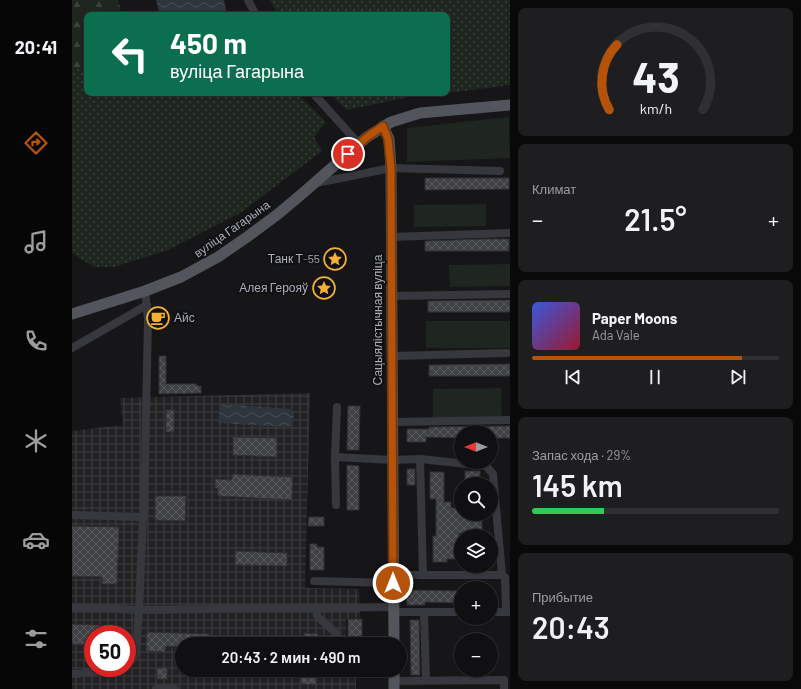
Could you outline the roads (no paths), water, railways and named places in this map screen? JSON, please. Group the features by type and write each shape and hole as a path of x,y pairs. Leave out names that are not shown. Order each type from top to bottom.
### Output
{"main road":[{"path":"383,126 399,119 420,113 510,105"},
{"name":"вуліца Гагарына","path":"72,314 181,277 228,250 278,214 316,183 359,144 383,126"},
{"name":"Сацыялістычная вуліца","path":"383,126 388,139 391,168 394,637"}],"street":[{"path":"248,0 254,12"},
{"path":"316,96 359,144"},
{"path":"316,183 391,168 500,171"},
{"path":"391,237 510,233"},
{"path":"136,653 146,446 147,305 145,290"},
{"path":"391,296 510,294"},
{"path":"72,348 147,305"},
{"path":"392,356 507,353"},
{"path":"336,506 335,457 337,407"},
{"path":"392,422 510,420"},
{"path":"335,457 392,460 420,459 486,466 493,474 506,579 508,612"},
{"path":"420,459 423,575"},
{"path":"72,515 143,517"},
{"path":"314,581 393,579 423,575 506,579"},
{"path":"72,607 139,610 316,608 393,609 424,612 454,612"},
{"path":"316,608 317,616 337,634"},
{"path":"424,612 426,680"},
{"path":"72,674 84,673"},
{"path":"394,680 507,680 504,689"},
{"path":"156,689 175,689"}],"water":[{"path":"156,0 224,0 226,12 159,12"},
{"path":"220,405 290,409 294,413 293,423 291,426 287,427 220,423 218,422"}],"place":[{"name":"Танк Т-55","path":"335,259"},
{"name":"Алея Герояў","path":"324,288"},
{"name":"Айс","path":"158,318"}]}
